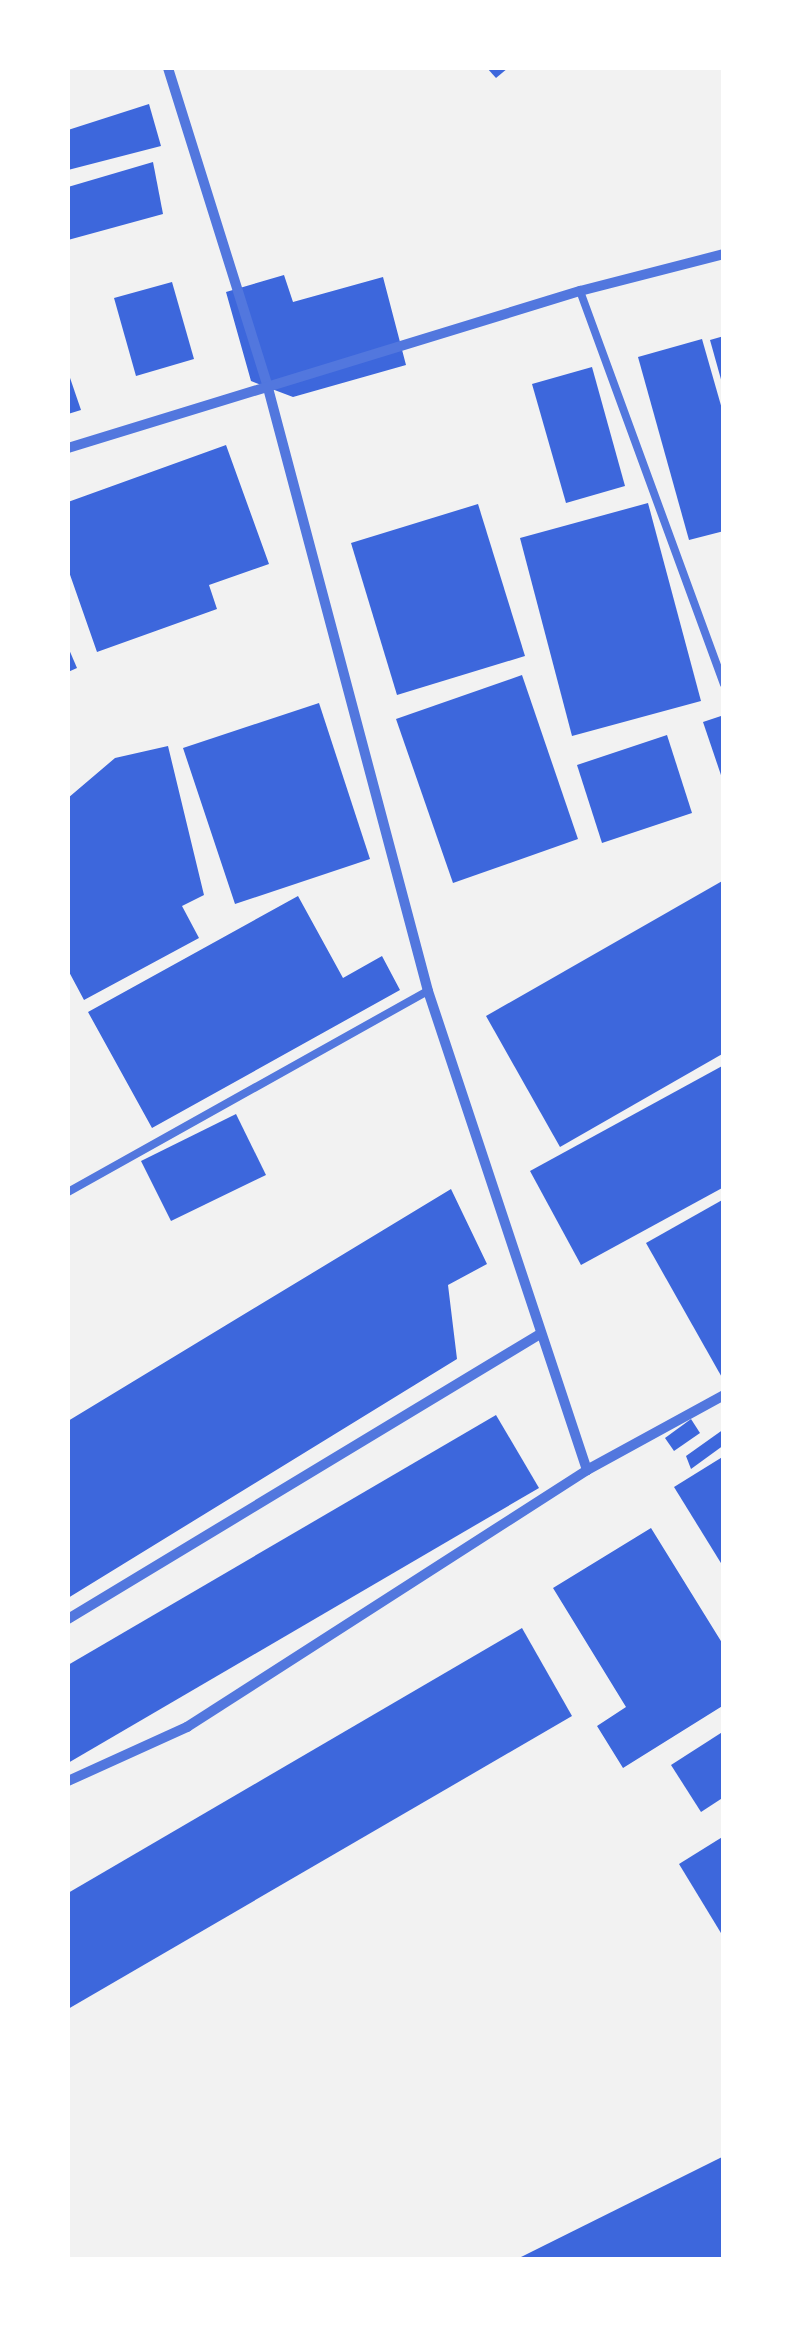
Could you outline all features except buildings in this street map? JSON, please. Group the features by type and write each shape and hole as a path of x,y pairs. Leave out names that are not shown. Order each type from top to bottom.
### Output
{"street":[{"path":"168,68 268,388 428,991 587,1470"},
{"path":"68,448 580,292 724,254"},
{"path":"68,1620 540,1334"},
{"path":"68,1782 188,1727 587,1470 724,1396"}],"lane":[{"path":"580,292 724,684"},
{"path":"68,1192 428,991"}]}
